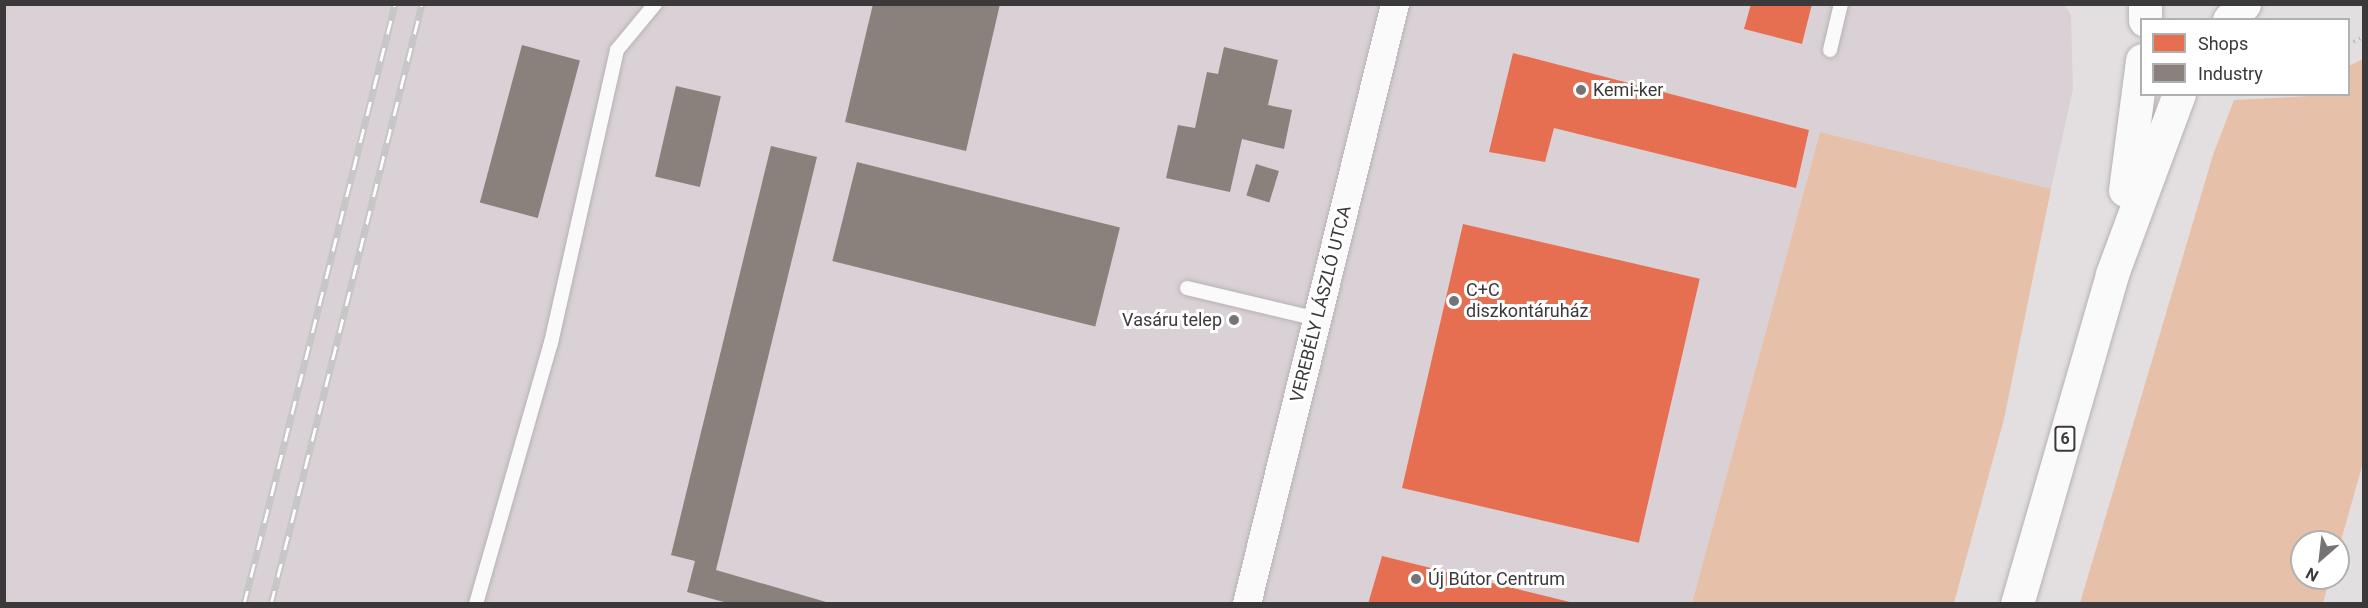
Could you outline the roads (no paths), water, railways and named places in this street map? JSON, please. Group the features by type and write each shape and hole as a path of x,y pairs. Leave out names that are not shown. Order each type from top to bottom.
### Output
{"main road":[{"path":"2231,18 2244,4"},
{"name":"6","path":"2112,274 2140,74"},
{"name":"6","path":"2017,603 2112,274 2178,96"}],"street":[{"name":"VEREBÉLY LÁSZLÓ UTCA","path":"1247,603 1395,4"}],"lane":[{"path":"476,603 551,343 617,50 655,4"},
{"path":"1830,50 1841,4"},
{"path":"1187,288 1317,319"}],"railway":[{"path":"244,604 395,4"},
{"path":"271,604 422,4"}],"place":[{"name":"Kemi-ker","path":"1581,90"},
{"name":"C+C diszkontáruház","path":"1454,301"},
{"name":"Vasáru telep","path":"1234,320"},
{"name":"Új Bútor Centrum","path":"1416,579"}]}
